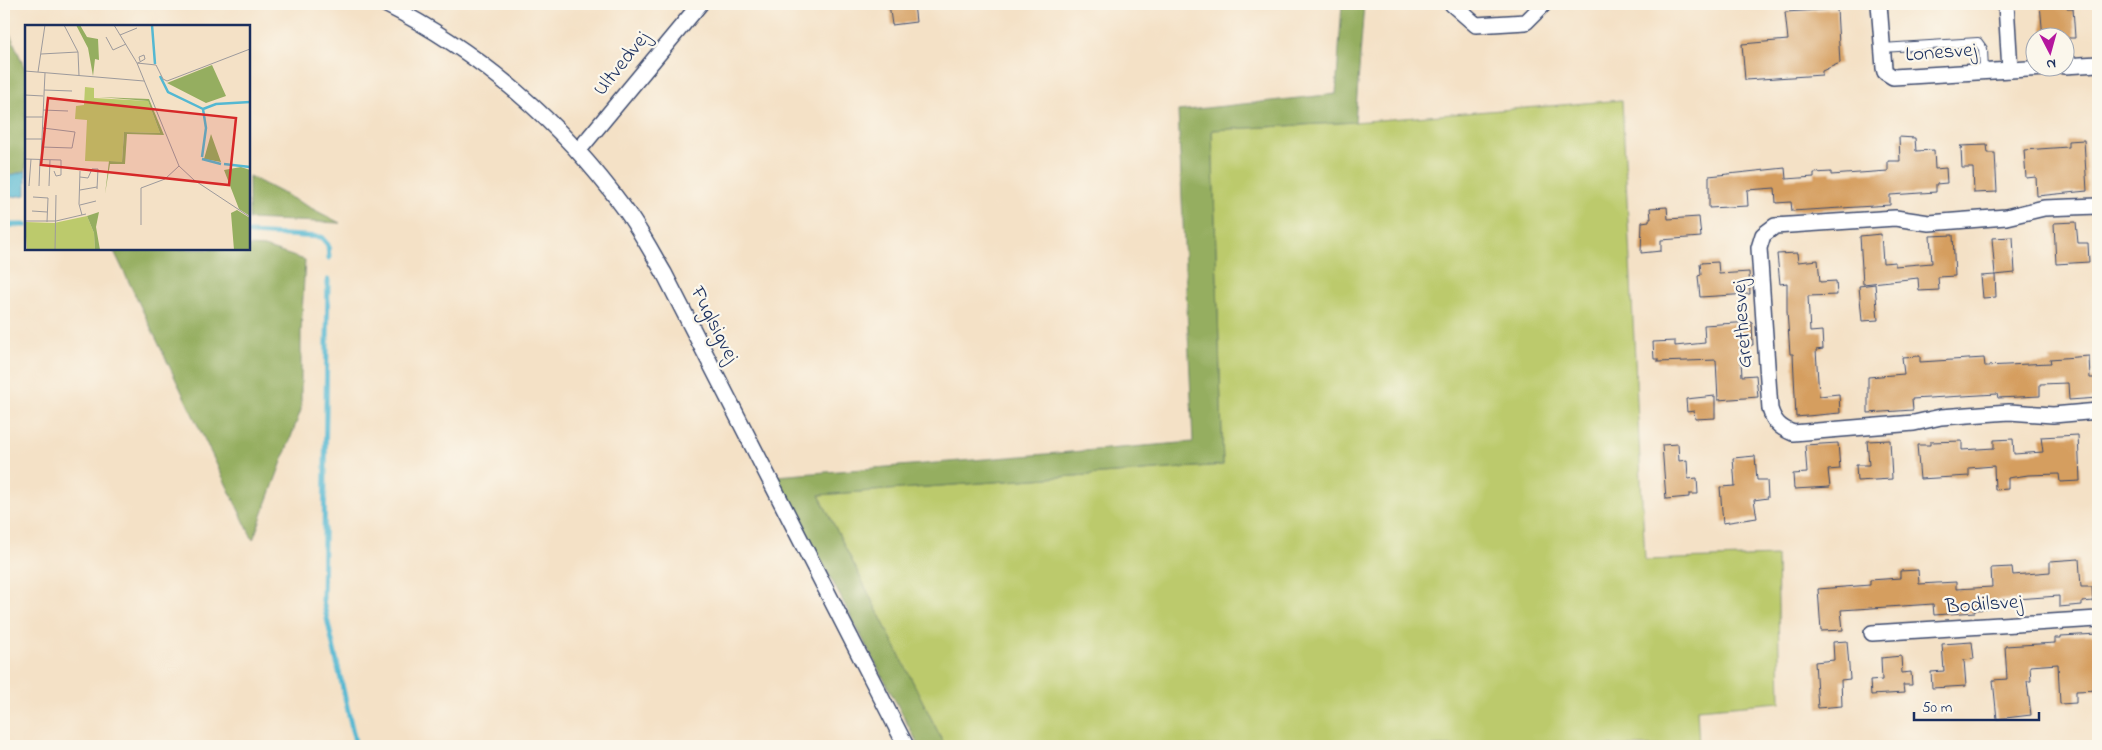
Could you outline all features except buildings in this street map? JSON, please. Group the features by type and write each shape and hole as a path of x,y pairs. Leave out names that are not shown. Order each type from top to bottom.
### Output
{"street":[{"name":"Fuglsigvej","path":"385,4 477,59 520,94 578,151 624,208 664,272 906,746"},
{"name":"Ultvedvej","path":"578,151 700,4"},
{"path":"1452,4 1472,23 1479,26 1526,22 1544,4"},
{"name":"Lonesvej","path":"1879,4 1885,72 1893,77 2024,69"},
{"path":"2006,4 2010,70"},
{"path":"2074,65 2098,64"},
{"name":"Grethesvej","path":"2098,206 2044,208 2006,217 1929,223 1894,218 1775,226 1763,235 1759,248 1770,409 1774,420 1783,429 1793,433 1914,423 1941,417 2008,412 2053,415 2098,411"},
{"name":"Bodilsvej","path":"1872,633 2098,619"}],"lane":[{"path":"1882,48 1978,42 1983,49 1984,72"}],"green space":[{"path":"1342,4 1364,4 1355,122 1212,130 1223,465 819,495 945,746 919,746 777,476 1193,442 1178,111 1336,94"},
{"path":"4,20 25,69 25,171 4,177"},
{"path":"1622,100 1645,560 1777,556 1780,702 1697,709 1699,746 945,746 819,495 1223,465 1212,130 1355,122"},
{"path":"250,177 340,223 250,219"},
{"path":"250,246 264,247 305,260 301,332 301,410 253,540 113,250 250,250"}],"water":[{"path":"25,171 25,195 4,198 4,177"}],"waterway":[{"path":"4,225 25,225"},
{"path":"250,233 321,237 328,245 329,258"},
{"path":"328,280 323,601 356,746"}]}
